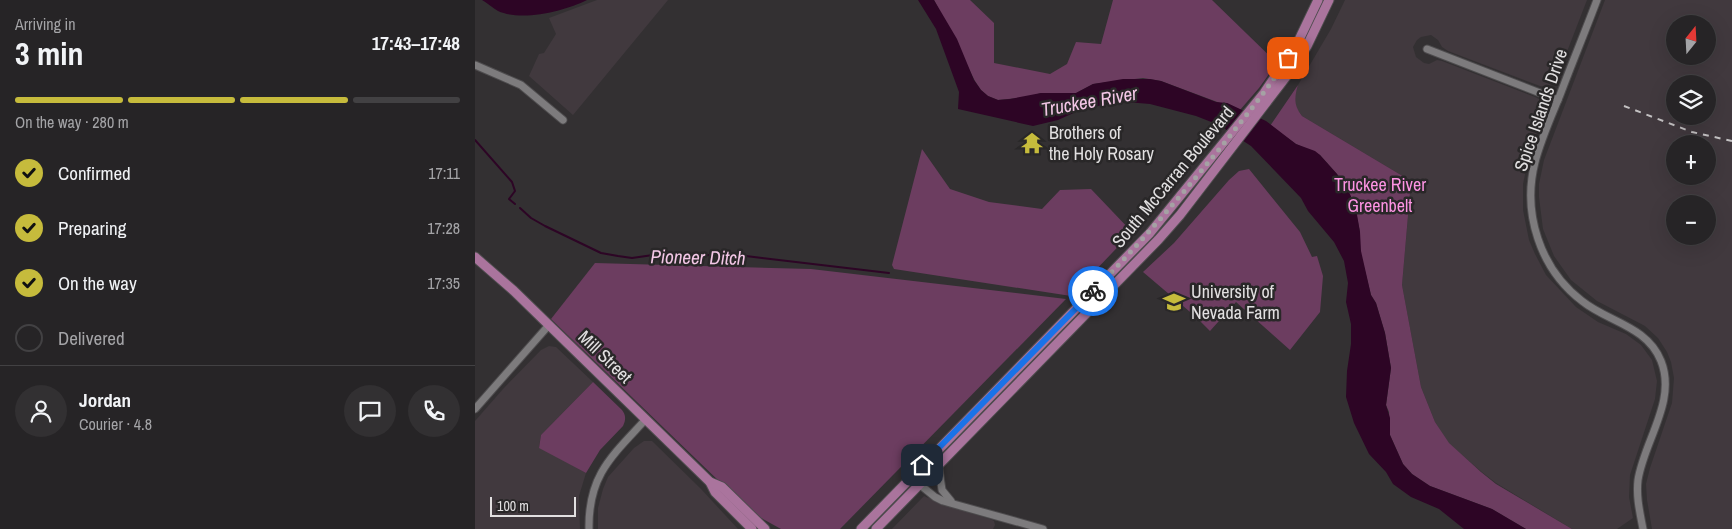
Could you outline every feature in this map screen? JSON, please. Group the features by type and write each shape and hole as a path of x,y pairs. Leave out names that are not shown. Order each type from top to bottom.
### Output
{"main road":[{"name":"South McCarran Boulevard","path":"1262,103 1305,29 1318,0"},
{"name":"South McCarran Boulevard","path":"861,529 1150,233 1224,150 1292,70 1307,46 1329,0"},
{"name":"South McCarran Boulevard","path":"875,529 1131,269 1180,215 1224,150"},
{"name":"Mill Street","path":"475,257 503,280 646,419 710,482 715,492 752,529"},
{"path":"1123,261 1131,269"},
{"name":"Mill Street","path":"710,482 722,487 765,529"}],"street":[{"name":"Spice Islands Drive","path":"1597,0 1537,157 1531,182 1532,213 1539,243 1553,270 1569,290 1597,312 1625,324 1643,335 1657,352 1664,372 1665,393 1638,481 1638,501 1643,529"},
{"path":"1427,49 1558,100"},
{"path":"475,65 521,85 563,120"},
{"path":"475,409 549,325"},
{"path":"589,529 590,502 597,479 609,459 646,419"},
{"path":"938,463 942,490 949,499 956,503"},
{"path":"919,484 937,498 1043,529"}],"shaded area":[{"path":"597,0 668,0 573,115 529,76 539,54 544,53 556,34 549,18"},
{"path":"1345,0 1587,0 1556,80 1548,87 1540,86 1448,51 1431,35 1421,37 1413,47 1416,57 1424,63 1429,64 1437,60 1442,61 1539,99 1544,106 1544,114 1530,151 1523,184 1523,210 1529,240 1535,254 1546,275 1576,307 1598,322 1626,334 1641,345 1652,360 1657,381 1655,399 1630,475 1629,497 1633,518 1617,529 1572,529 1496,483 1483,473 1448,443 1435,422 1421,387 1402,285 1411,181 1302,116 1297,110 1295,102 1298,85 1331,29"},
{"path":"1605,0 1732,0 1732,529 1652,529 1646,484 1672,403 1674,378 1671,362 1658,338 1645,326 1597,301 1571,280 1554,256 1543,229 1539,184 1544,160"},
{"path":"549,346 556,347 593,382 541,435 539,447 586,473 579,496 580,529 475,529 475,421 541,350"},
{"path":"644,441 652,441 738,529 598,529 598,508 608,477 634,448"},
{"path":"924,496 948,506 990,519 994,521 995,525 993,529 892,529"}],"green space":[{"path":"934,0 970,0 994,23 994,63 1050,74 1067,64 1076,42 1101,44 1113,0 1212,0 1277,63 1240,110 1227,103 1220,103 1161,81 1143,78 1093,84 1076,93 1041,93 1028,97 998,100 988,96 975,81"},
{"name":"Truckee River Greenbelt","path":"1298,85 1296,102 1297,109 1302,116 1411,181 1402,285 1421,387 1435,422 1449,443 1496,484 1572,529 1526,529 1492,509 1430,486 1412,474 1403,464 1390,435 1389,412 1386,405 1391,368 1385,333 1376,303 1371,295 1360,251 1360,232 1354,202 1337,174 1320,155 1296,144 1270,126"},
{"path":"922,149 950,189 989,202 1042,209 1060,190 1091,189 1132,232 1071,296 894,269 892,265"},
{"path":"1249,169 1300,232 1312,257 1317,256 1323,276 1320,312 1290,350 1236,302 1210,331 1143,272 1174,243 1229,180 1239,171"},
{"path":"595,263 811,269 1066,299 840,529 781,529 752,513 551,319"},
{"path":"593,382 622,410 625,420 623,426 600,450 586,473 539,448 541,435"}],"water":[{"path":"482,0 587,0 567,8 543,14 519,15 498,11"},
{"name":"Truckee River","path":"918,0 934,0 957,39 974,80 988,96 998,100 1041,93 1076,93 1093,84 1123,79 1150,79 1161,81 1216,102 1227,103 1266,121 1296,144 1315,151 1320,155 1337,174 1350,194 1356,209 1361,251 1371,295 1376,303 1385,333 1391,368 1386,405 1390,418 1390,435 1403,464 1412,474 1430,486 1492,509 1526,529 1464,529 1439,509 1411,497 1393,484 1386,472 1369,454 1354,423 1346,397 1351,324 1346,302 1348,283 1344,261 1334,242 1308,211 1301,198 1251,146 1219,125 1196,116 1150,104 1126,102 1102,105 1078,111 1058,120 1033,126 958,109 959,92 936,29"}],"waterway":[{"name":"Pioneer Ditch","path":"475,140 512,182 515,191 509,199 515,204"},
{"name":"Pioneer Ditch","path":"520,208 531,218 545,226 601,253 618,256 632,258 660,254 746,256 889,273"}],"railway":[{"path":"1624,106 1692,132 1732,141"}],"way so far":[{"path":"1093,291 1150,233 1195,180 1264,93 1288,58"}],"place":[{"name":"Brothers of the Holy Rosary","path":"1032,143"},
{"name":"University of Nevada Farm","path":"1174,302"}],"route":[{"path":"922,465 1093,291"}]}
